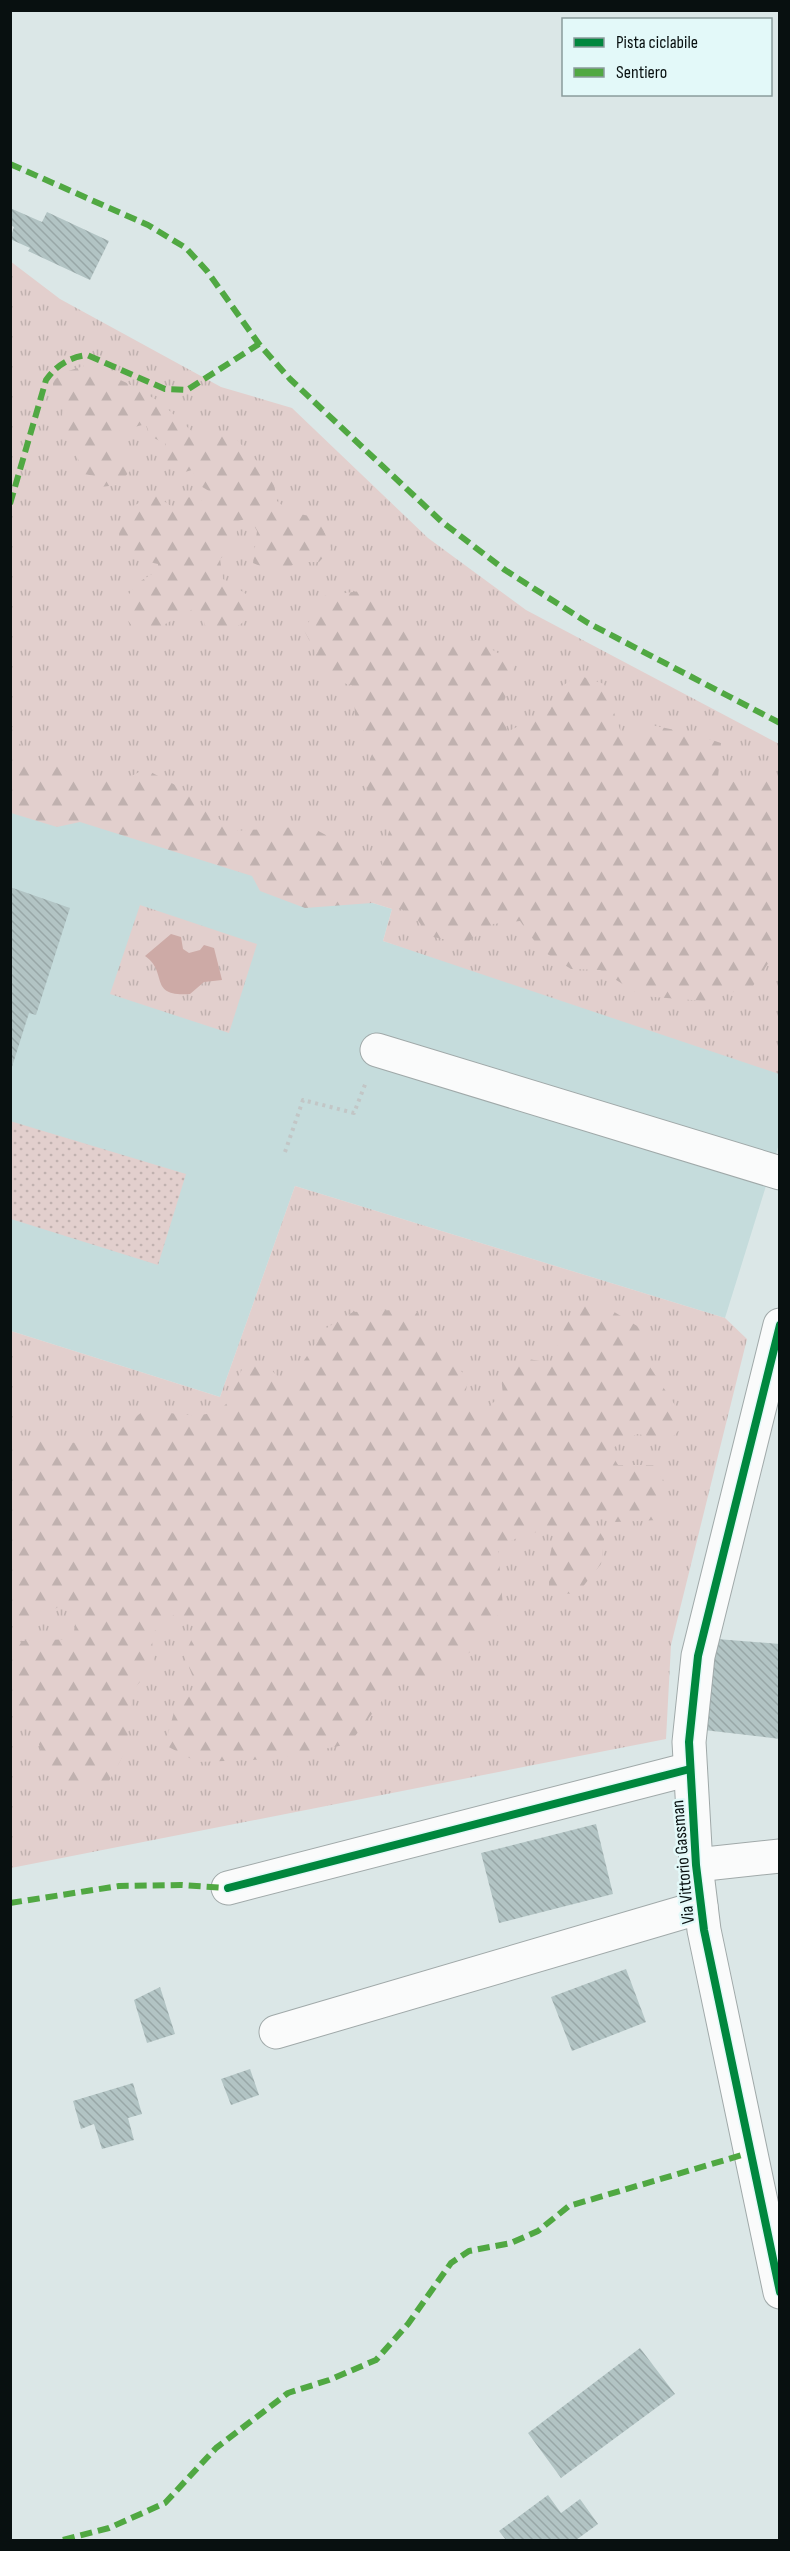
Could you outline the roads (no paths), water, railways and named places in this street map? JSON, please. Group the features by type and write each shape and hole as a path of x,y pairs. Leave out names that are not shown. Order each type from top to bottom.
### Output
{"street":[{"path":"377,1050 780,1173"},
{"name":"Via Vittorio Gassman","path":"780,1325 698,1656 691,1702 690,1768 701,1907 737,2099 780,2292"},
{"path":"228,1888 690,1768"},
{"path":"696,1865 780,1856"},
{"path":"276,2032 701,1907"}]}
